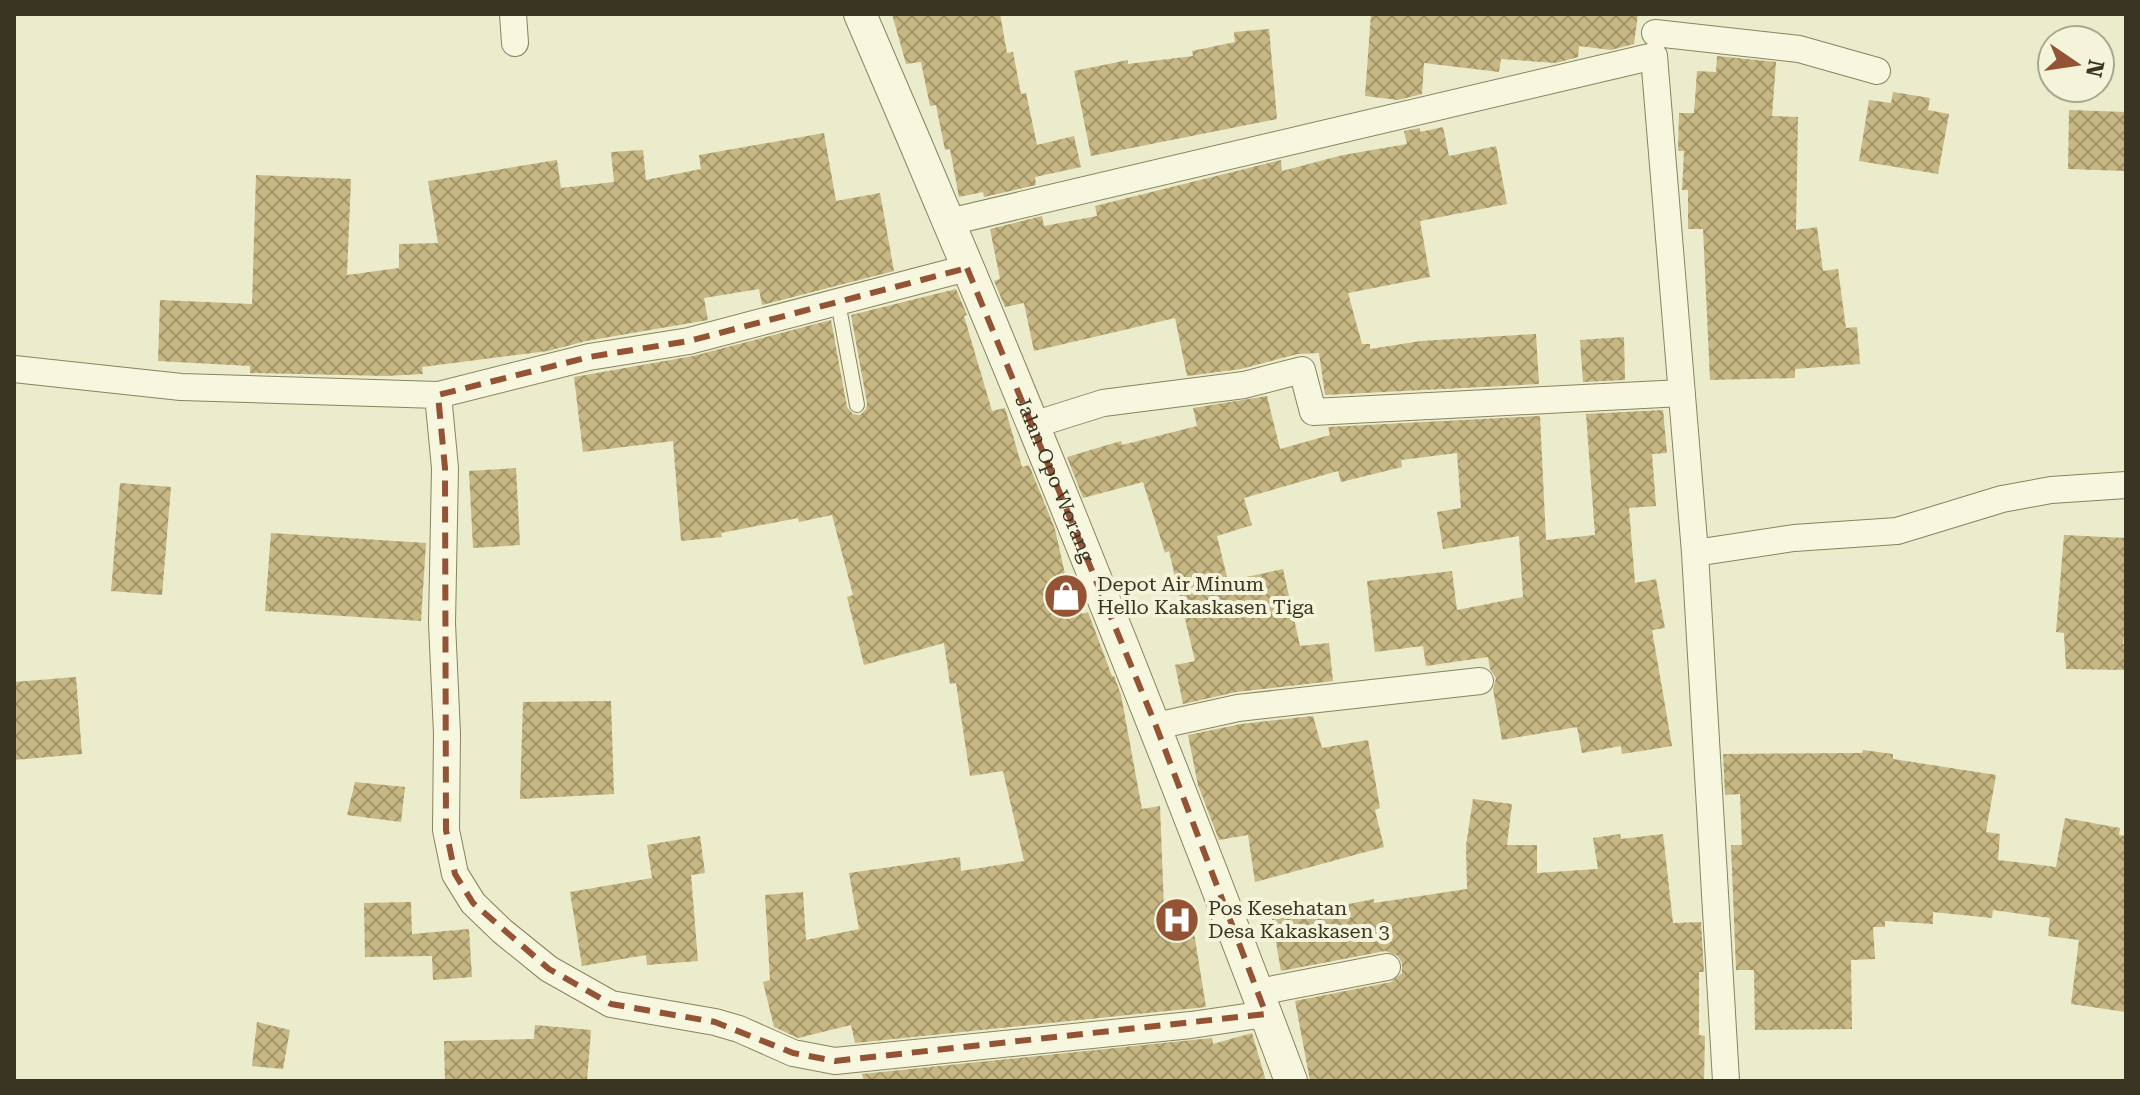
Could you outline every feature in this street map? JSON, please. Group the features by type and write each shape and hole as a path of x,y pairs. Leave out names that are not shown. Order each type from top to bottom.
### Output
{"street":[{"path":"513,14 515,43"},
{"name":"Jalan Opo Worang","path":"860,14 1156,726 1291,1081"},
{"path":"1655,34 1695,553 1726,1081"},
{"path":"949,222 1655,34 1799,49 1877,71"},
{"path":"14,369 181,387 438,395 589,357 689,341 967,268"},
{"path":"1033,425 1103,403 1244,385 1302,370 1313,412 1682,393"},
{"path":"438,395 445,468 442,623 447,734 446,830 455,874 473,903 549,969 611,1004 715,1022 793,1053 835,1061 1191,1025 1387,967"},
{"path":"1695,553 1794,538 1897,531 2002,499 2051,490 2126,485"},
{"path":"1156,726 1238,708 1480,681"}],"lane":[{"path":"838,302 857,405"}],"highlighted area":[{"path":"967,268 1156,726 1266,1014 835,1061 793,1053 715,1022 611,1004 549,969 473,903 455,874 446,830 445,468 438,395 589,357 689,341"}],"building":[{"path":"892,14 1000,14 1007,53 1013,52 1021,94 1026,93 1037,145 1074,136 1081,167 1035,177 1036,185 984,197 983,192 959,197 950,149 945,150 936,105 930,106 921,62 906,64"},
{"path":"1371,14 1638,14 1634,44 1611,50 1579,46 1578,57 1556,63 1501,59 1499,72 1424,63 1422,94 1398,100 1365,96"},
{"path":"1269,29 1277,119 1091,156 1074,71 1128,60 1128,64 1193,56 1192,51 1235,42 1234,32"},
{"path":"1717,56 1776,62 1772,116 1798,117 1796,230 1817,227 1823,271 1838,269 1846,328 1857,327 1860,364 1795,369 1795,378 1710,380 1703,229 1688,229 1688,190 1682,190 1684,151 1678,151 1679,113 1694,113 1697,71 1716,72"},
{"path":"1893,92 1930,98 1928,110 1949,114 1938,174 1859,161 1869,100 1891,103"},
{"path":"2069,110 2126,112 2125,171 2068,169"},
{"path":"1443,127 1449,156 1496,146 1507,204 1420,221 1430,277 1348,293 1362,344 1370,344 1370,349 1421,341 1536,334 1539,384 1325,395 1319,353 1298,354 1241,369 1187,376 1175,318 1034,351 1024,303 1005,307 994,281 1000,279 990,229 1042,216 1044,226 1097,216 1095,206 1281,160 1282,171 1343,155 1407,144 1404,131 1420,128 1420,132"},
{"path":"824,133 836,201 880,193 894,271 762,305 759,289 704,298 708,320 586,341 548,351 422,367 423,374 250,373 250,366 158,361 160,300 252,304 256,175 351,179 347,275 399,268 399,244 438,243 428,181 557,160 561,188 614,182 611,152 643,150 646,180 701,169 699,155"},
{"path":"956,289 967,315 964,316 992,411 1005,408 1022,467 1029,465 1055,529 1067,583 1074,582 1082,614 1088,612 1121,695 1142,809 1160,806 1164,910 1190,908 1206,1007 855,1043 851,1025 798,1038 774,1027 763,982 770,980 765,895 803,892 806,940 859,929 849,873 960,857 961,871 1024,861 1003,771 970,776 956,683 950,684 944,643 864,665 847,597 853,595 832,515 799,522 798,518 721,533 722,537 681,541 673,441 583,452 574,377 693,356 831,320 847,407 853,414 860,415 867,403 851,315"},
{"path":"1624,337 1625,380 1583,382 1580,340"},
{"path":"1267,396 1280,449 1330,435 1328,427 1540,416 1546,540 1595,535 1586,414 1663,410 1667,453 1652,454 1656,506 1629,508 1635,583 1656,579 1665,628 1652,630 1672,746 1622,754 1621,746 1582,753 1577,727 1502,740 1493,689 1496,678 1490,669 1488,657 1426,666 1423,646 1375,652 1367,581 1452,571 1457,610 1523,597 1519,536 1443,549 1437,512 1461,508 1457,453 1401,460 1402,467 1341,482 1338,471 1244,498 1252,525 1217,536 1228,581 1283,569 1300,646 1329,643 1333,681 1236,692 1183,704 1175,665 1195,661 1169,551 1165,553 1143,482 1083,498 1067,457 1121,441 1122,445 1197,426 1193,408"},
{"path":"516,468 520,545 473,548 469,471"},
{"path":"120,483 171,487 162,595 111,591"},
{"path":"271,533 426,543 421,621 265,611"},
{"path":"2064,535 2126,538 2123,644 2126,644 2126,670 2066,669 2064,633 2056,632"},
{"path":"76,677 82,754 14,760 14,682"},
{"path":"611,701 614,794 520,799 523,702"},
{"path":"1313,716 1322,748 1368,740 1380,808 1375,810 1384,847 1255,882 1248,835 1219,840 1198,785 1188,735 1241,724"},
{"path":"1863,750 1893,754 1893,759 1996,775 1986,832 2000,834 1998,860 2056,867 2065,818 2120,828 2119,835 2126,836 2126,1012 2071,1004 2079,940 2048,936 2050,918 1993,910 1992,918 1933,912 1933,924 1885,921 1885,927 1873,927 1875,959 1851,960 1852,1029 1755,1030 1754,970 1736,970 1731,845 1742,845 1740,794 1725,795 1723,754 1862,753"},
{"path":"355,782 405,787 401,822 347,815"},
{"path":"1473,799 1512,804 1507,845 1537,845 1537,873 1598,869 1593,838 1620,834 1621,839 1663,834 1673,923 1701,922 1704,972 1699,972 1699,1035 1705,1036 1704,1081 1310,1081 1295,1001 1391,982 1402,973 1402,963 1398,956 1385,951 1281,971 1272,919 1374,899 1374,903 1467,889 1466,846"},
{"path":"700,836 705,873 691,875 698,961 647,965 646,955 582,966 570,892 652,878 647,845"},
{"path":"411,902 412,934 469,929 472,977 433,980 432,956 365,957 364,903"},
{"path":"257,1022 290,1030 283,1069 252,1066"},
{"path":"535,1025 591,1030 587,1081 445,1081 444,1041 534,1039"},
{"path":"1252,1033 1266,1081 864,1081 862,1074 1212,1038 1213,1044"}],"place":[{"name":"Depot Air Minum Hello Kakaskasen Tiga","path":"1066,596"},
{"name":"Pos Kesehatan Desa Kakaskasen 3","path":"1177,920"}]}
